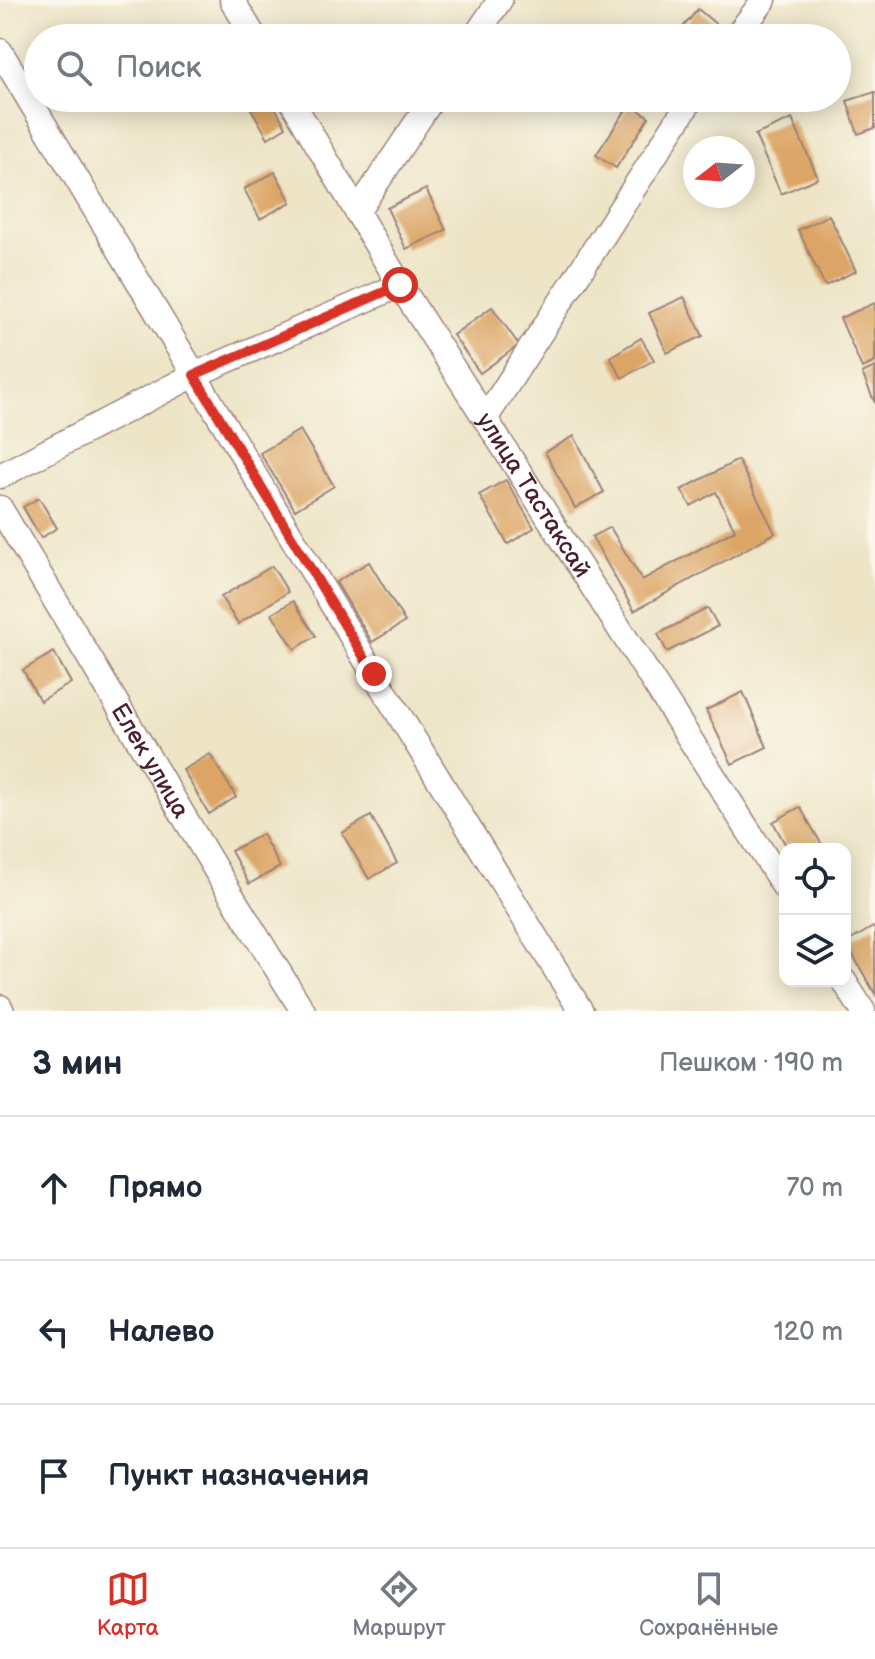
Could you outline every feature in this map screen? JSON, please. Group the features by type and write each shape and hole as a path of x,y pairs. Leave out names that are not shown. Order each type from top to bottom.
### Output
{"street":[{"path":"232,0 247,24"},
{"path":"484,24 500,0"},
{"path":"746,24 764,0"},
{"path":"0,51 24,91"},
{"path":"37,112 382,688 581,1011"},
{"name":"улица Тастаксай","path":"298,112 400,285 779,879"},
{"path":"357,212 424,112"},
{"path":"485,419 683,112"},
{"path":"0,476 194,375 400,285"},
{"name":"Елек улица","path":"0,508 303,1011"},
{"path":"848,987 863,1011"}],"building":[{"path":"698,9 716,24 686,24"},
{"path":"875,92 875,128 858,134 851,112 851,100"},
{"path":"253,112 278,112 286,127 268,138"},
{"path":"625,112 642,112 649,117 616,168 596,155"},
{"path":"792,119 818,178 781,194 755,135"},
{"path":"275,172 291,202 260,219 244,189"},
{"path":"426,189 446,230 406,249 387,208"},
{"path":"829,215 856,271 825,286 798,230"},
{"path":"684,297 703,336 667,353 649,313"},
{"path":"875,303 875,362 862,368 840,318"},
{"path":"492,307 519,345 480,373 453,335"},
{"path":"641,338 654,360 622,378 610,357"},
{"path":"875,367 875,403 862,373"},
{"path":"300,430 334,486 295,510 260,453"},
{"path":"574,436 604,492 575,508 545,452"},
{"path":"738,460 775,533 634,611 592,537 610,527 642,580 735,530 716,492 691,506 681,490"},
{"path":"506,480 534,528 508,544 479,495"},
{"path":"39,498 57,528 41,538 23,507"},
{"path":"369,562 405,622 372,642 336,582"},
{"path":"272,566 288,592 238,624 221,597"},
{"path":"293,601 316,636 295,649 272,614"},
{"path":"708,608 718,626 667,652 658,634"},
{"path":"54,652 71,683 40,701 23,670"},
{"path":"743,692 767,747 732,764 706,710"},
{"path":"210,754 236,797 209,814 183,770"},
{"path":"800,807 821,843 785,843 773,822"},
{"path":"371,816 397,863 369,879 342,833"},
{"path":"262,834 280,867 249,884 231,851"},
{"path":"873,927 875,930 875,994 851,952 851,940"}],"route":[{"path":"374,674 194,375 400,285"}]}
